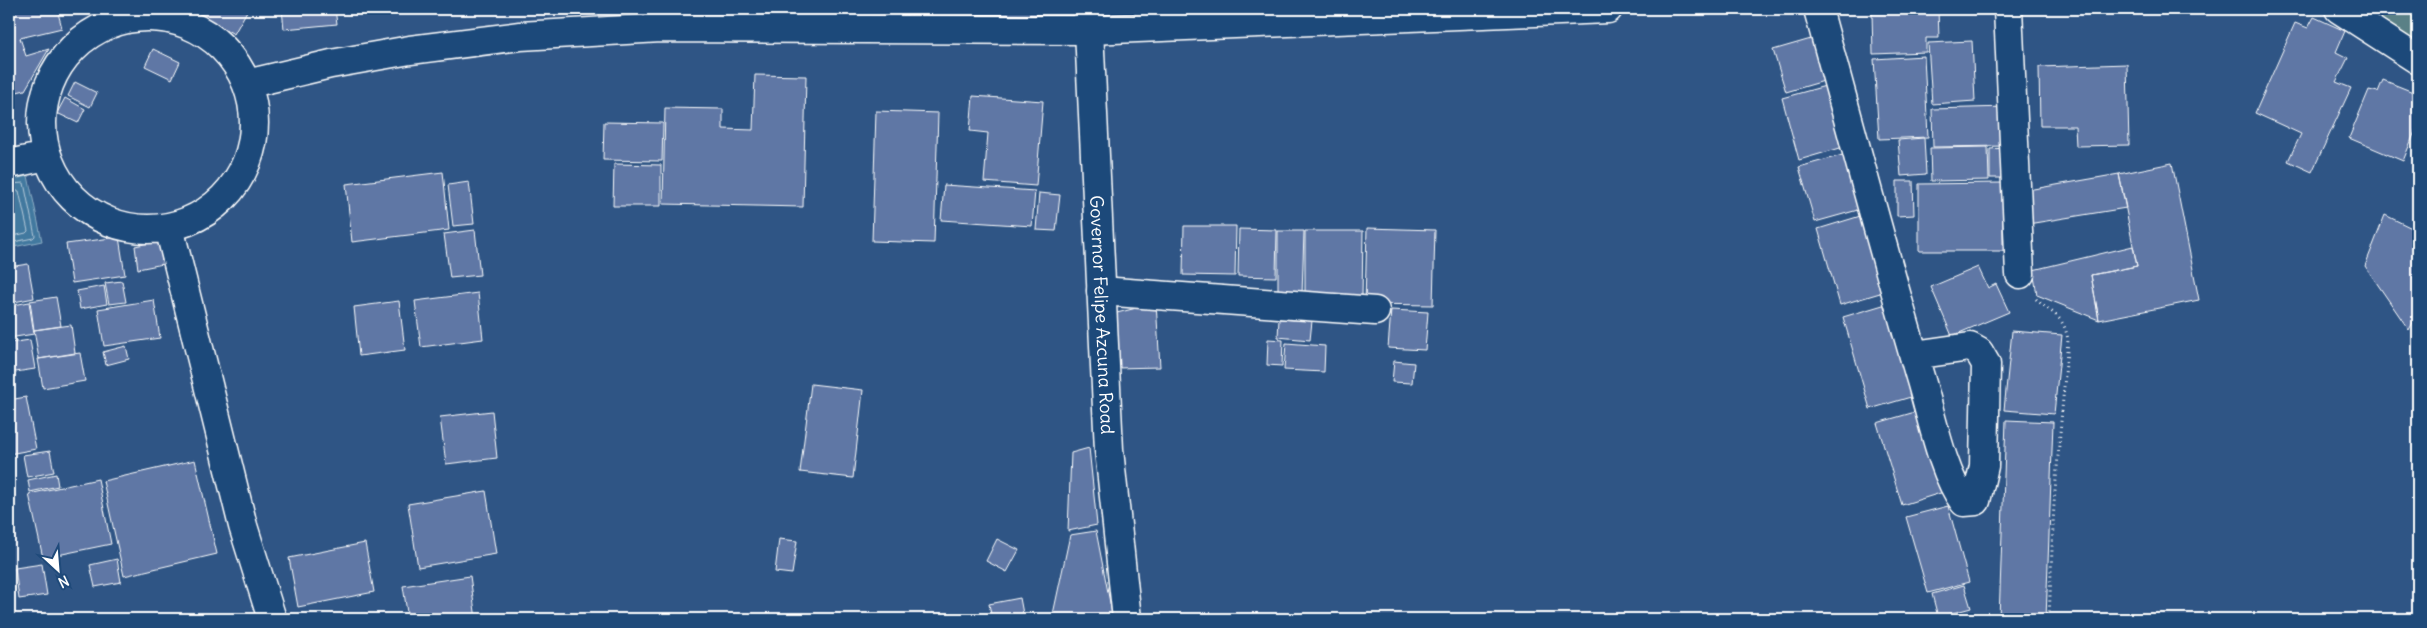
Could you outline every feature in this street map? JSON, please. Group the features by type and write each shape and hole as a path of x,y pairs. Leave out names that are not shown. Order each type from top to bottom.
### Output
{"street":[{"path":"247,84 331,64 401,52 520,36 661,28 841,20 1088,19 1608,9"},
{"path":"1818,9 1914,355 1946,463 1958,493 1964,502 1971,503 1976,501 1984,466 1986,364 1979,352 1970,347 1914,355"},
{"path":"2008,9 2020,274"},
{"path":"2339,9 2418,60"},
{"path":"132,13 188,24 213,38 233,59 247,84 254,114 252,144 242,173 223,198 198,217 170,227 138,230 108,222 81,206 59,184 46,156 41,125 45,95 57,67 77,43 103,27 132,13"},
{"name":"Governor Felipe Azcuna Road","path":"1088,19 1109,450 1127,619"},
{"path":"9,164 46,156"},
{"path":"170,227 243,526 272,619"},
{"path":"1101,291 1375,310"}],"path":[{"path":"2020,274 2028,291 2038,301 2057,314 2066,329 2068,340 2054,503 2050,619"}],"shaded area":[{"path":"876,9 1052,9 1053,18 877,20"}],"green space":[{"path":"2361,9 2418,9 2418,45"}],"water":[{"path":"28,176 42,241 9,248 9,180"}],"building":[{"path":"9,9 57,9 62,28 20,38 26,56 49,49 25,90 9,94"},
{"path":"188,9 244,9 247,11 234,34"},
{"path":"282,9 335,9 337,24 284,29"},
{"path":"1054,9 1080,9 1080,18 1054,18"},
{"path":"1938,10 1939,38 1926,38 1926,52 1873,54 1872,13"},
{"path":"2314,17 2345,31 2336,52 2348,58 2336,82 2351,88 2312,172 2288,161 2301,134 2255,113 2295,23 2308,28"},
{"path":"1811,39 1824,81 1786,92 1773,50"},
{"path":"1972,41 1975,101 1932,104 1928,43"},
{"path":"153,49 180,62 172,79 145,66"},
{"path":"1924,56 1928,137 1879,139 1874,59"},
{"path":"2127,64 2129,145 2076,146 2075,126 2040,126 2039,67"},
{"path":"755,75 806,76 803,207 663,204 665,108 723,109 723,129 753,130"},
{"path":"2383,80 2418,94 2418,124 2403,161 2349,138 2369,90 2378,92"},
{"path":"75,82 97,93 90,107 68,96"},
{"path":"1829,85 1847,146 1799,160 1782,98"},
{"path":"973,96 1043,101 1036,186 984,182 988,133 970,131"},
{"path":"65,98 85,109 78,123 57,113"},
{"path":"2007,107 2008,146 1933,147 1932,109"},
{"path":"876,111 938,113 934,243 872,241"},
{"path":"604,122 663,123 662,161 603,160"},
{"path":"1924,138 1926,174 1901,176 1898,140"},
{"path":"1988,147 1989,180 1931,181 1930,148"},
{"path":"2005,148 2005,178 1990,178 1990,149"},
{"path":"1850,153 1865,208 1815,222 1799,167"},
{"path":"2172,163 2199,300 2099,320 2091,275 2137,266 2119,174"},
{"path":"614,164 661,165 661,206 613,206"},
{"path":"443,172 449,230 352,242 346,184"},
{"path":"2119,174 2126,208 2028,224 2022,191"},
{"path":"1897,181 1913,181 1914,215 1897,216"},
{"path":"469,182 474,224 453,226 448,185"},
{"path":"2003,183 2003,251 1919,251 1919,184"},
{"path":"944,185 1035,191 1032,226 941,220"},
{"path":"1039,193 1060,195 1056,231 1036,230"},
{"path":"1867,214 1890,290 1840,305 1818,229"},
{"path":"2385,215 2418,231 2418,313 2409,330 2365,266"},
{"path":"1184,226 1236,226 1235,276 1183,275"},
{"path":"1367,228 1435,230 1433,305 1365,304"},
{"path":"1239,229 1277,230 1276,277 1238,276"},
{"path":"475,230 480,275 450,278 444,234"},
{"path":"1278,231 1304,231 1302,295 1278,294"},
{"path":"1305,231 1363,231 1362,297 1305,296"},
{"path":"119,237 125,275 72,283 66,244"},
{"path":"159,241 163,264 138,269 135,246"},
{"path":"2133,246 2137,266 2091,275 2099,320 2037,295 2033,270"},
{"path":"28,264 34,298 9,303 9,267"},
{"path":"1978,267 1988,288 1996,284 2009,312 1952,336 1931,287"},
{"path":"122,281 126,302 109,304 105,283"},
{"path":"104,286 107,304 80,309 77,291"},
{"path":"478,293 483,339 421,347 415,301"},
{"path":"56,297 61,326 34,330 30,301"},
{"path":"154,300 160,338 104,346 98,309"},
{"path":"399,301 405,350 359,356 354,307"},
{"path":"29,302 34,334 9,338 9,306"},
{"path":"1893,302 1921,394 1870,409 1843,317"},
{"path":"1156,303 1160,367 1117,368 1113,314"},
{"path":"1391,310 1428,312 1425,350 1388,348"},
{"path":"1279,319 1312,321 1310,340 1278,337"},
{"path":"71,325 75,353 39,359 34,330"},
{"path":"2012,331 2062,335 2054,414 2004,410"},
{"path":"1268,339 1283,340 1282,366 1267,365"},
{"path":"30,340 35,369 9,373 9,343"},
{"path":"1286,343 1325,346 1324,372 1284,370"},
{"path":"126,346 129,359 106,365 103,352"},
{"path":"80,353 85,381 43,388 38,359"},
{"path":"1394,361 1414,363 1412,383 1392,382"},
{"path":"811,384 863,390 853,478 800,472"},
{"path":"26,397 36,449 9,454 9,400"},
{"path":"1922,410 1947,491 1902,505 1877,423"},
{"path":"492,411 497,458 446,464 440,417"},
{"path":"2006,420 2053,422 2046,619 1999,619"},
{"path":"1089,448 1097,525 1068,531 1071,453"},
{"path":"50,451 54,472 27,477 23,455"},
{"path":"195,460 217,554 124,576 103,481"},
{"path":"56,474 58,486 30,492 28,480"},
{"path":"98,479 111,544 43,558 29,494"},
{"path":"486,491 496,554 418,567 408,504"},
{"path":"1948,506 1969,582 1928,593 1906,517"},
{"path":"1096,531 1113,618 1052,619 1070,535"},
{"path":"779,539 797,541 792,574 775,572"},
{"path":"997,539 1019,550 1007,572 986,561"},
{"path":"365,543 374,592 298,607 289,558"},
{"path":"117,559 121,582 95,587 90,565"},
{"path":"42,564 47,595 19,599 15,568"},
{"path":"470,576 476,619 408,619 403,586"},
{"path":"1964,585 1971,608 1938,617 1932,594"},
{"path":"1020,598 1024,619 992,619 989,604"}]}
